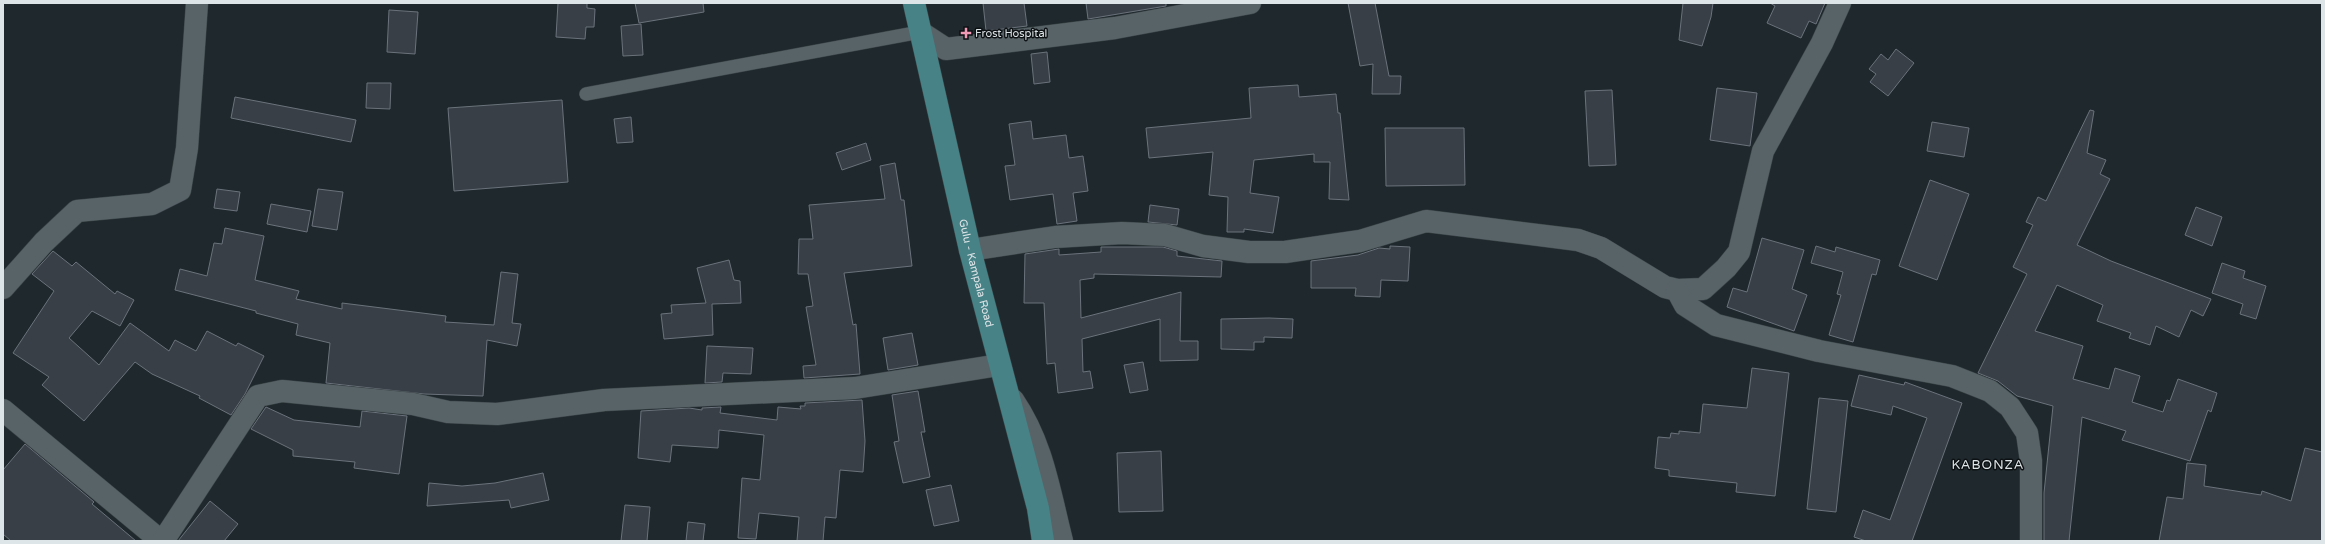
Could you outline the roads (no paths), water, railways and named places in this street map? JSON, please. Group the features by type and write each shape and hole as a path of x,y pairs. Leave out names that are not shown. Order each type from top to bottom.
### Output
{"main road":[{"name":"Gulu - Kampala Road","path":"914,3 970,250 999,365 1038,508 1043,541"}],"street":[{"path":"3,288 44,242 77,211 152,204 180,190 187,148 197,3"},
{"path":"920,32 946,49 1115,28 1250,3"},
{"path":"970,250 1055,237 1122,233 1165,236 1203,246 1249,252 1285,252 1360,241 1426,221 1578,240 1602,248 1665,287 1677,290 1703,289 1726,268 1739,252 1763,150 1822,43 1840,3"},
{"path":"1677,290 1685,305 1716,325 1819,351 1952,376 1990,391 2010,407 2027,433 2031,461 2031,541"},
{"path":"3,410 162,541 258,396 266,394 282,391 413,404 448,412 497,414 604,400 856,388 999,365"},
{"path":"1006,391 1022,414 1043,462 1062,541"}],"lane":[{"path":"586,94 920,32"}],"place":[{"name":"Frost Hospital","path":"966,33"}],"district":[{"name":"KABONZA","path":"1988,465"}]}
